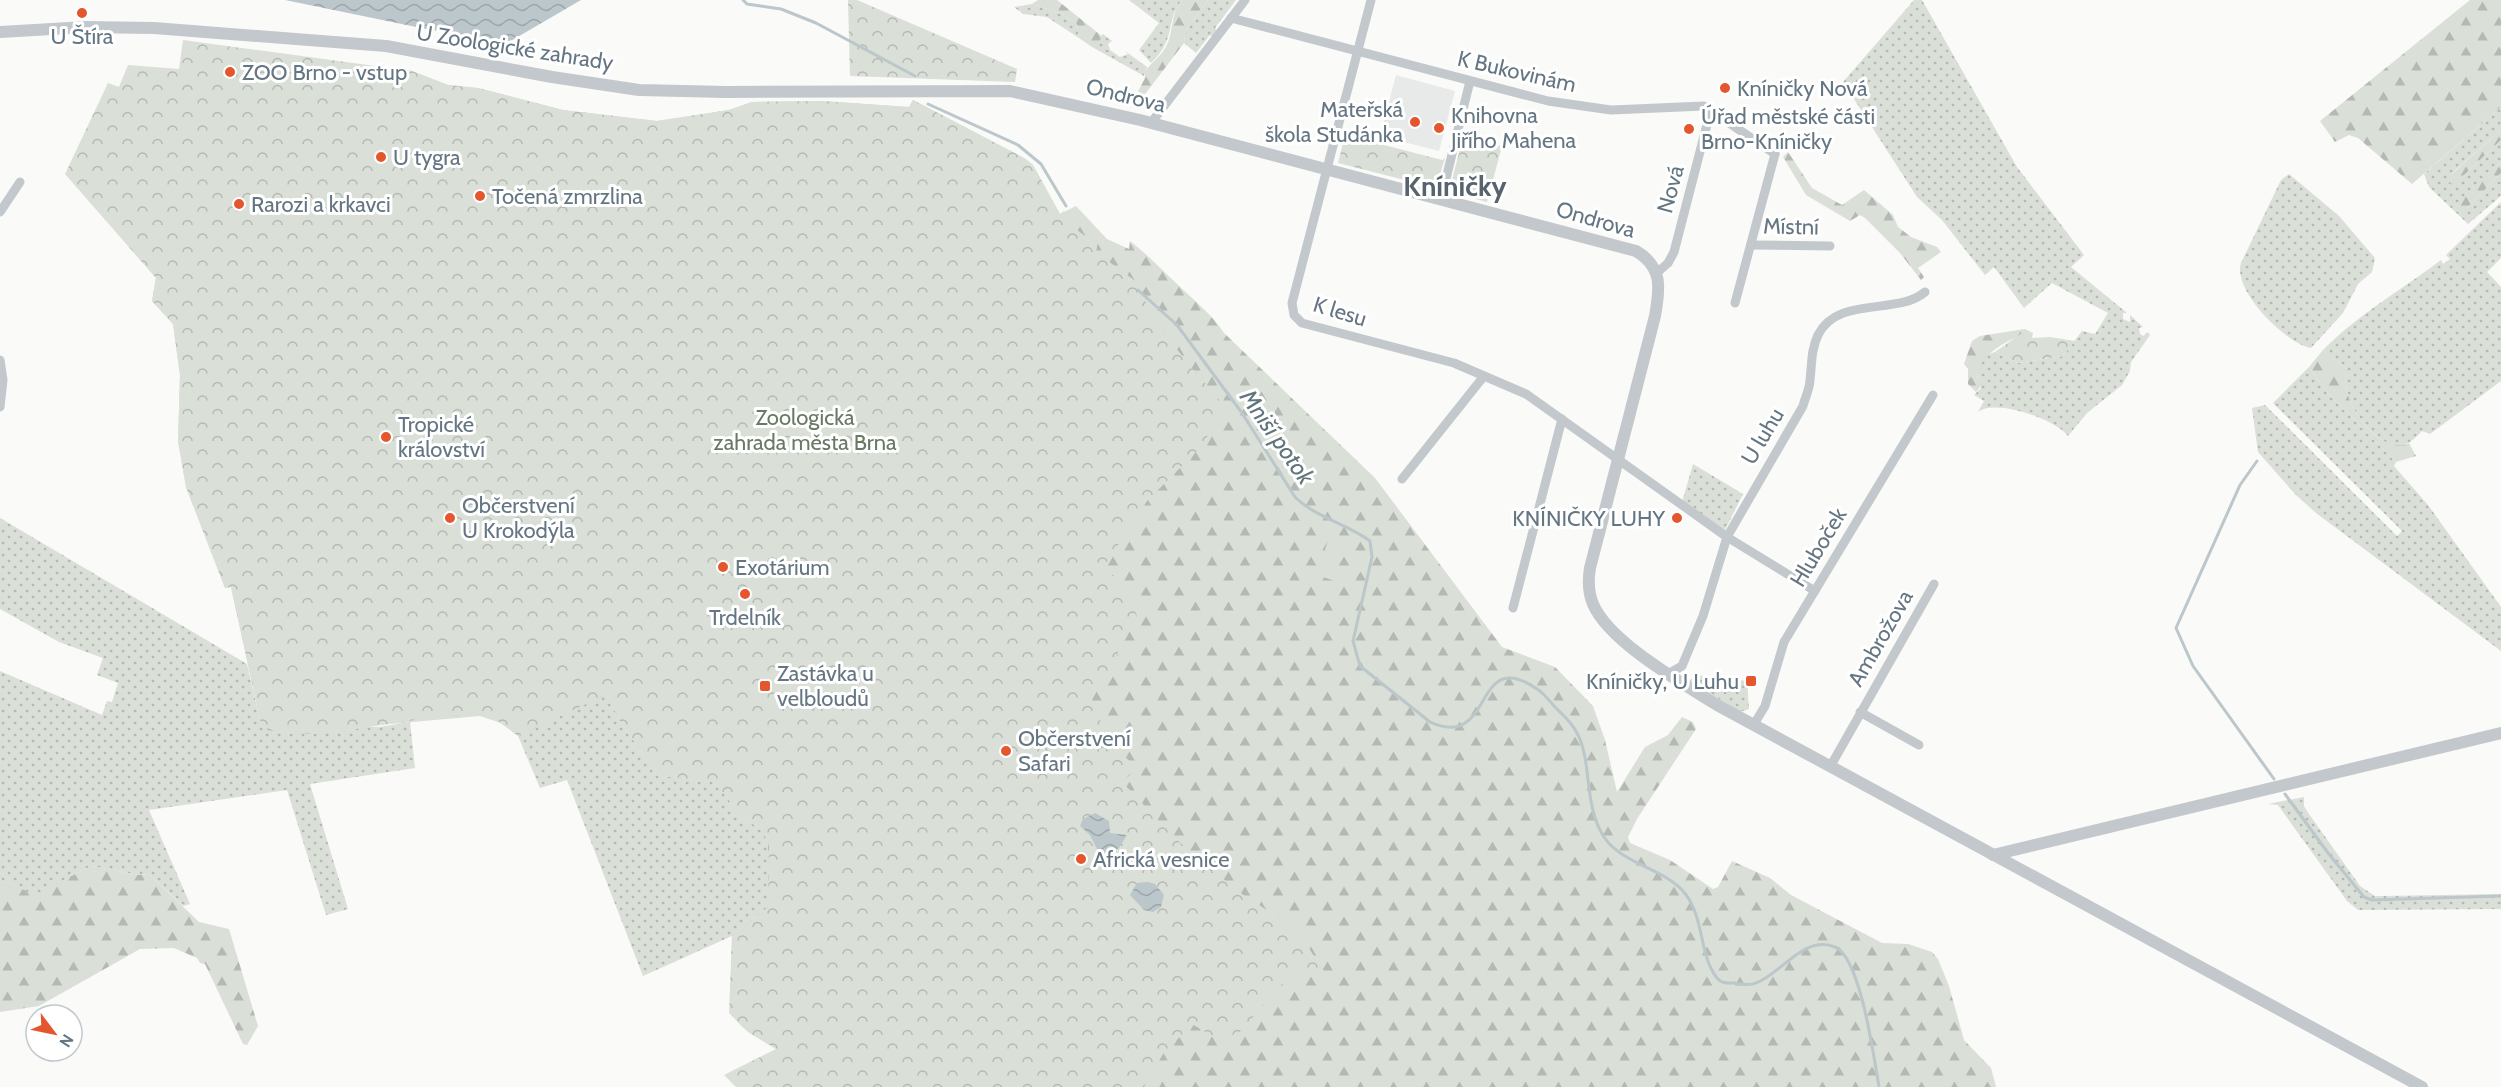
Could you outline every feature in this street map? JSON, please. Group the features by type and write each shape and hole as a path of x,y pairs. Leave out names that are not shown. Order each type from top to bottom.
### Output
{"street":[{"path":"1151,123 1245,0"},
{"name":"K lesu","path":"1371,0 1292,303 1294,315 1302,323 1454,363 1526,394 1618,457 1727,537 1815,591"},
{"name":"K Bukovinám","path":"1231,18 1548,101 1611,110 1704,106 1711,109"},
{"name":"U Zoologické zahrady","path":"0,32 136,28 386,46 552,77 639,90 726,92 974,89 1023,93"},
{"path":"1441,199 1470,81"},
{"name":"Ondrova","path":"1023,93 1151,123 1625,247 1642,255 1658,272"},
{"path":"1711,109 1775,154 1784,147"},
{"name":"Nová","path":"1658,272 1668,263 1674,252 1711,109"},
{"name":"Místní","path":"1735,303 1775,154"},
{"path":"0,212 20,182"},
{"name":"Místní","path":"1751,245 1830,246"},
{"path":"1658,272 1659,288 1655,316 1588,578 1591,598 1608,626 1668,674 1753,726 2422,1087"},
{"name":"U luhu","path":"1668,674 1682,666 1703,616 1727,537 1803,406 1810,382 1812,350 1820,332 1841,314 1915,300 1925,292"},
{"path":"0,360 3,380 0,407"},
{"path":"1402,479 1484,376"},
{"name":"Hluboček","path":"1753,726 1765,706 1784,642 1933,395"},
{"path":"1513,608 1562,418"},
{"name":"Ambrožova","path":"1830,767 1934,584"},
{"name":"Ambrožova","path":"1860,712 1919,745"},
{"path":"1993,855 2501,733"}],"shaded area":[{"name":"Mateřská škola Studánka","path":"1396,75 1455,91 1439,151 1380,136"}],"green space":[{"path":"848,0 857,0 1017,69 1015,82 850,76"},
{"path":"1038,0 1057,0 1103,37 1092,47 1079,38 1077,24 1060,13 1032,4"},
{"path":"1129,0 1182,0 1173,15 1165,45 1151,63 1139,50 1159,23"},
{"path":"1182,0 1208,0 1186,30 1184,43 1136,106 1132,103 1145,78 1145,72 1167,44 1175,12"},
{"path":"1208,0 1236,0 1215,28 1218,31 1213,37 1210,35 1196,53 1184,43 1186,30"},
{"path":"1914,0 1922,0 2017,167 2084,255 2071,267 2127,313 2123,313 2123,319 2130,322 2130,315 2143,327 2139,328 2140,334 2143,336 2148,332 2150,335 2131,362 2130,371 2122,385 2087,413 2068,436 2051,423 2024,412 1997,407 1986,408 1978,412 1984,401 1974,395 1981,388 1977,371 1984,356 1995,352 2018,363 2063,356 2082,331 2095,334 2108,313 2052,283 2024,308 1994,267 1985,275 1942,220 1917,197 1843,82"},
{"path":"2470,0 2501,0 2501,107 2412,184 2358,138 2349,135 2335,142 2320,121"},
{"path":"1032,4 1060,13 1077,24 1079,38 1047,17 1023,14 1014,7"},
{"path":"1103,34 1112,41 1108,44 1110,50 1120,57 1128,54 1125,51 1147,67 1144,76 1092,47"},
{"name":"Zoologická zahrada města Brna","path":"183,40 412,71 448,85 478,88 563,110 657,121 729,110 752,102 822,101 909,107 913,100 1024,158 1033,165 1060,214 1064,211 1078,230 1098,242 1096,252 1134,280 1160,329 1224,406 1202,446 1147,501 1104,566 1133,595 1137,618 1092,700 1109,742 1136,767 1123,783 1178,841 1239,892 1296,929 1326,974 1321,978 1291,974 1239,1033 1217,1039 1192,1024 1163,1054 1144,1087 736,1087 724,1075 776,1049 748,1032 729,1013 732,936 768,907 769,842 760,828 740,817 725,794 712,782 657,775 618,718 607,694 518,736 491,718 468,715 305,734 279,732 261,724 231,587 225,588 186,487 178,441 180,375 173,324 152,301 156,278 65,174 108,83 119,87 128,65 179,69"},
{"path":"281,55 412,71 448,85 478,88 563,110 657,121 729,110 752,102 822,101 909,107 913,100 1024,158 1033,165 1060,214 1076,206 1107,239 1129,249 1130,241 1148,256 1201,306 1224,333 1375,478 1502,647 1555,667 1593,706 1605,740 1617,792 1645,747 1668,735 1682,717 1693,722 1696,729 1637,819 1628,837 1630,843 1670,860 1713,889 1718,887 1732,861 1770,878 1791,895 1882,943 1908,944 1932,952 1938,959 1949,986 1964,1040 1991,1068 1996,1087 1056,1087 776,1049 742,1027 730,1007 732,936 768,907 768,842 760,828 740,817 725,794 712,782 657,775 618,718 607,694 518,736 501,723 480,716 289,733 269,731 261,724 231,587 225,588 186,487 178,441 180,375 173,324 152,301 156,278 71,180 78,177 1152,843 750,148"},
{"path":"2501,107 2501,130 2451,174 2463,176 2501,140 2501,162 2456,206 2467,208 2501,173 2501,196 2468,224 2429,187 2424,174"},
{"path":"2501,130 2501,140 2463,176 2451,184 2446,183 2446,179"},
{"path":"1345,135 1442,160 1445,158 1436,188 1338,163"},
{"path":"1463,137 1502,146 1487,202 1449,192"},
{"path":"1788,152 1812,188 1842,205 1864,190 1893,215 1898,227 1911,237 1937,247 1941,252 1918,268 1924,277 1921,280 1900,253 1865,218 1860,215 1850,221 1806,195 1783,157"},
{"path":"2501,162 2501,173 2467,208 2460,211 2456,204"},
{"path":"2289,174 2339,216 2375,258 2372,272 2358,284 2343,313 2311,348 2288,337 2263,314 2253,301 2240,274 2241,263 2281,180"},
{"path":"2501,202 2501,258 2487,272 2501,287 2501,381 2430,434 2422,431 2403,445 2386,443 2370,430 2352,405 2347,391 2346,369 2323,350 2351,325 2441,260 2443,264 2450,259 2446,255"},
{"path":"2025,329 2033,333 2006,342 1982,362 1978,370 1978,378 1983,376 1986,380 1976,392 1968,384 1968,369 1964,364 1972,341 1980,336"},
{"path":"2022,333 2033,333 2032,338 2050,337 2075,341 2063,356 2018,363 1995,352"},
{"path":"2323,350 2346,369 2348,395 2364,424 2390,444 2409,443 2416,456 2396,462 2326,391 2309,367"},
{"path":"2309,367 2326,391 2396,462 2394,466 2428,505 2501,607 2501,651 2316,513 2295,494 2258,452 2252,408 2265,405 2397,536 2402,531 2273,403"},
{"path":"1693,464 1743,494 1725,530 1682,502"},
{"path":"0,518 247,664 261,724 379,727 410,722 415,768 310,784 348,909 326,915 287,790 149,810 190,904 183,906 149,874 139,875 91,866 35,896 0,879 0,671 102,715 107,701 112,702 118,683 97,675 103,658 59,642 0,609"},
{"path":"1329,537 1344,541 1332,580 1317,575"},
{"path":"1695,675 1747,681 1749,709 1740,712 1689,681"},
{"path":"607,693 618,718 657,775 712,782 725,794 740,817 760,828 769,842 768,907 732,936 643,976 567,780 540,788 518,736"},
{"path":"2304,797 2304,806 2309,814 2360,886 2375,896 2501,894 2501,909 2358,910 2347,901 2278,805 2268,804"},
{"path":"91,866 139,875 149,874 199,922 229,929 258,1026 247,1045 243,1044 205,964 174,948 140,949 44,1003 24,1003 24,1008 0,1012 0,879 35,895"}],"water":[{"path":"285,0 581,0 509,42 426,29"},
{"path":"1095,813 1109,821 1110,833 1127,835 1119,848 1101,857 1090,835 1080,826 1083,819"},
{"path":"1137,883 1155,884 1164,895 1161,907 1153,912 1144,910 1130,895"}],"waterway":[{"name":"Mniší potok","path":"743,0 747,4 781,9 816,23 915,76"},
{"name":"Mniší potok","path":"928,104 1018,145 1041,164 1066,206"},
{"name":"Mniší potok","path":"1138,290 1177,325 1242,413 1295,497 1312,510 1370,541 1372,557 1353,641 1360,666 1430,722 1451,727 1465,723 1475,713 1492,688 1502,679 1516,679 1540,691 1569,721 1579,737 1586,761 1593,813 1604,837 1620,853 1663,876 1682,890 1694,910 1707,957 1719,980 1727,983 1754,984 1813,946 1824,944 1835,947 1844,955 1852,970 1865,1011 1879,1087"},
{"path":"2257,461 2240,485 2176,628 2193,666 2274,779"},
{"path":"2285,794 2364,897 2372,900 2501,896"}],"place":[{"name":"U Štíra","path":"82,13"},
{"name":"ZOO Brno - vstup","path":"230,72"},
{"name":"Kníničky Nová","path":"1725,88"},
{"name":"Mateřská škola Studánka","path":"1415,122"},
{"name":"Knihovna Jiřího Mahena","path":"1439,128"},
{"name":"Úřad městské části Brno-Kníničky","path":"1689,129"},
{"name":"U tygra","path":"381,157"},
{"name":"Točená zmrzlina","path":"480,196"},
{"name":"Rarozi a krkavci","path":"239,204"},
{"name":"Tropické království","path":"386,437"},
{"name":"Občerstvení U Krokodýla","path":"450,518"},
{"name":"KNÍNIČKY LUHY","path":"1677,518"},
{"name":"Exotárium","path":"723,567"},
{"name":"Trdelník","path":"745,594"},
{"name":"Kníničky, U Luhu","path":"1751,681"},
{"name":"Zastávka u velbloudů","path":"765,686"},
{"name":"Občerstvení Safari","path":"1006,751"},
{"name":"Africká vesnice","path":"1081,859"}],"district":[{"name":"Kníničky","path":"1455,186"}]}
